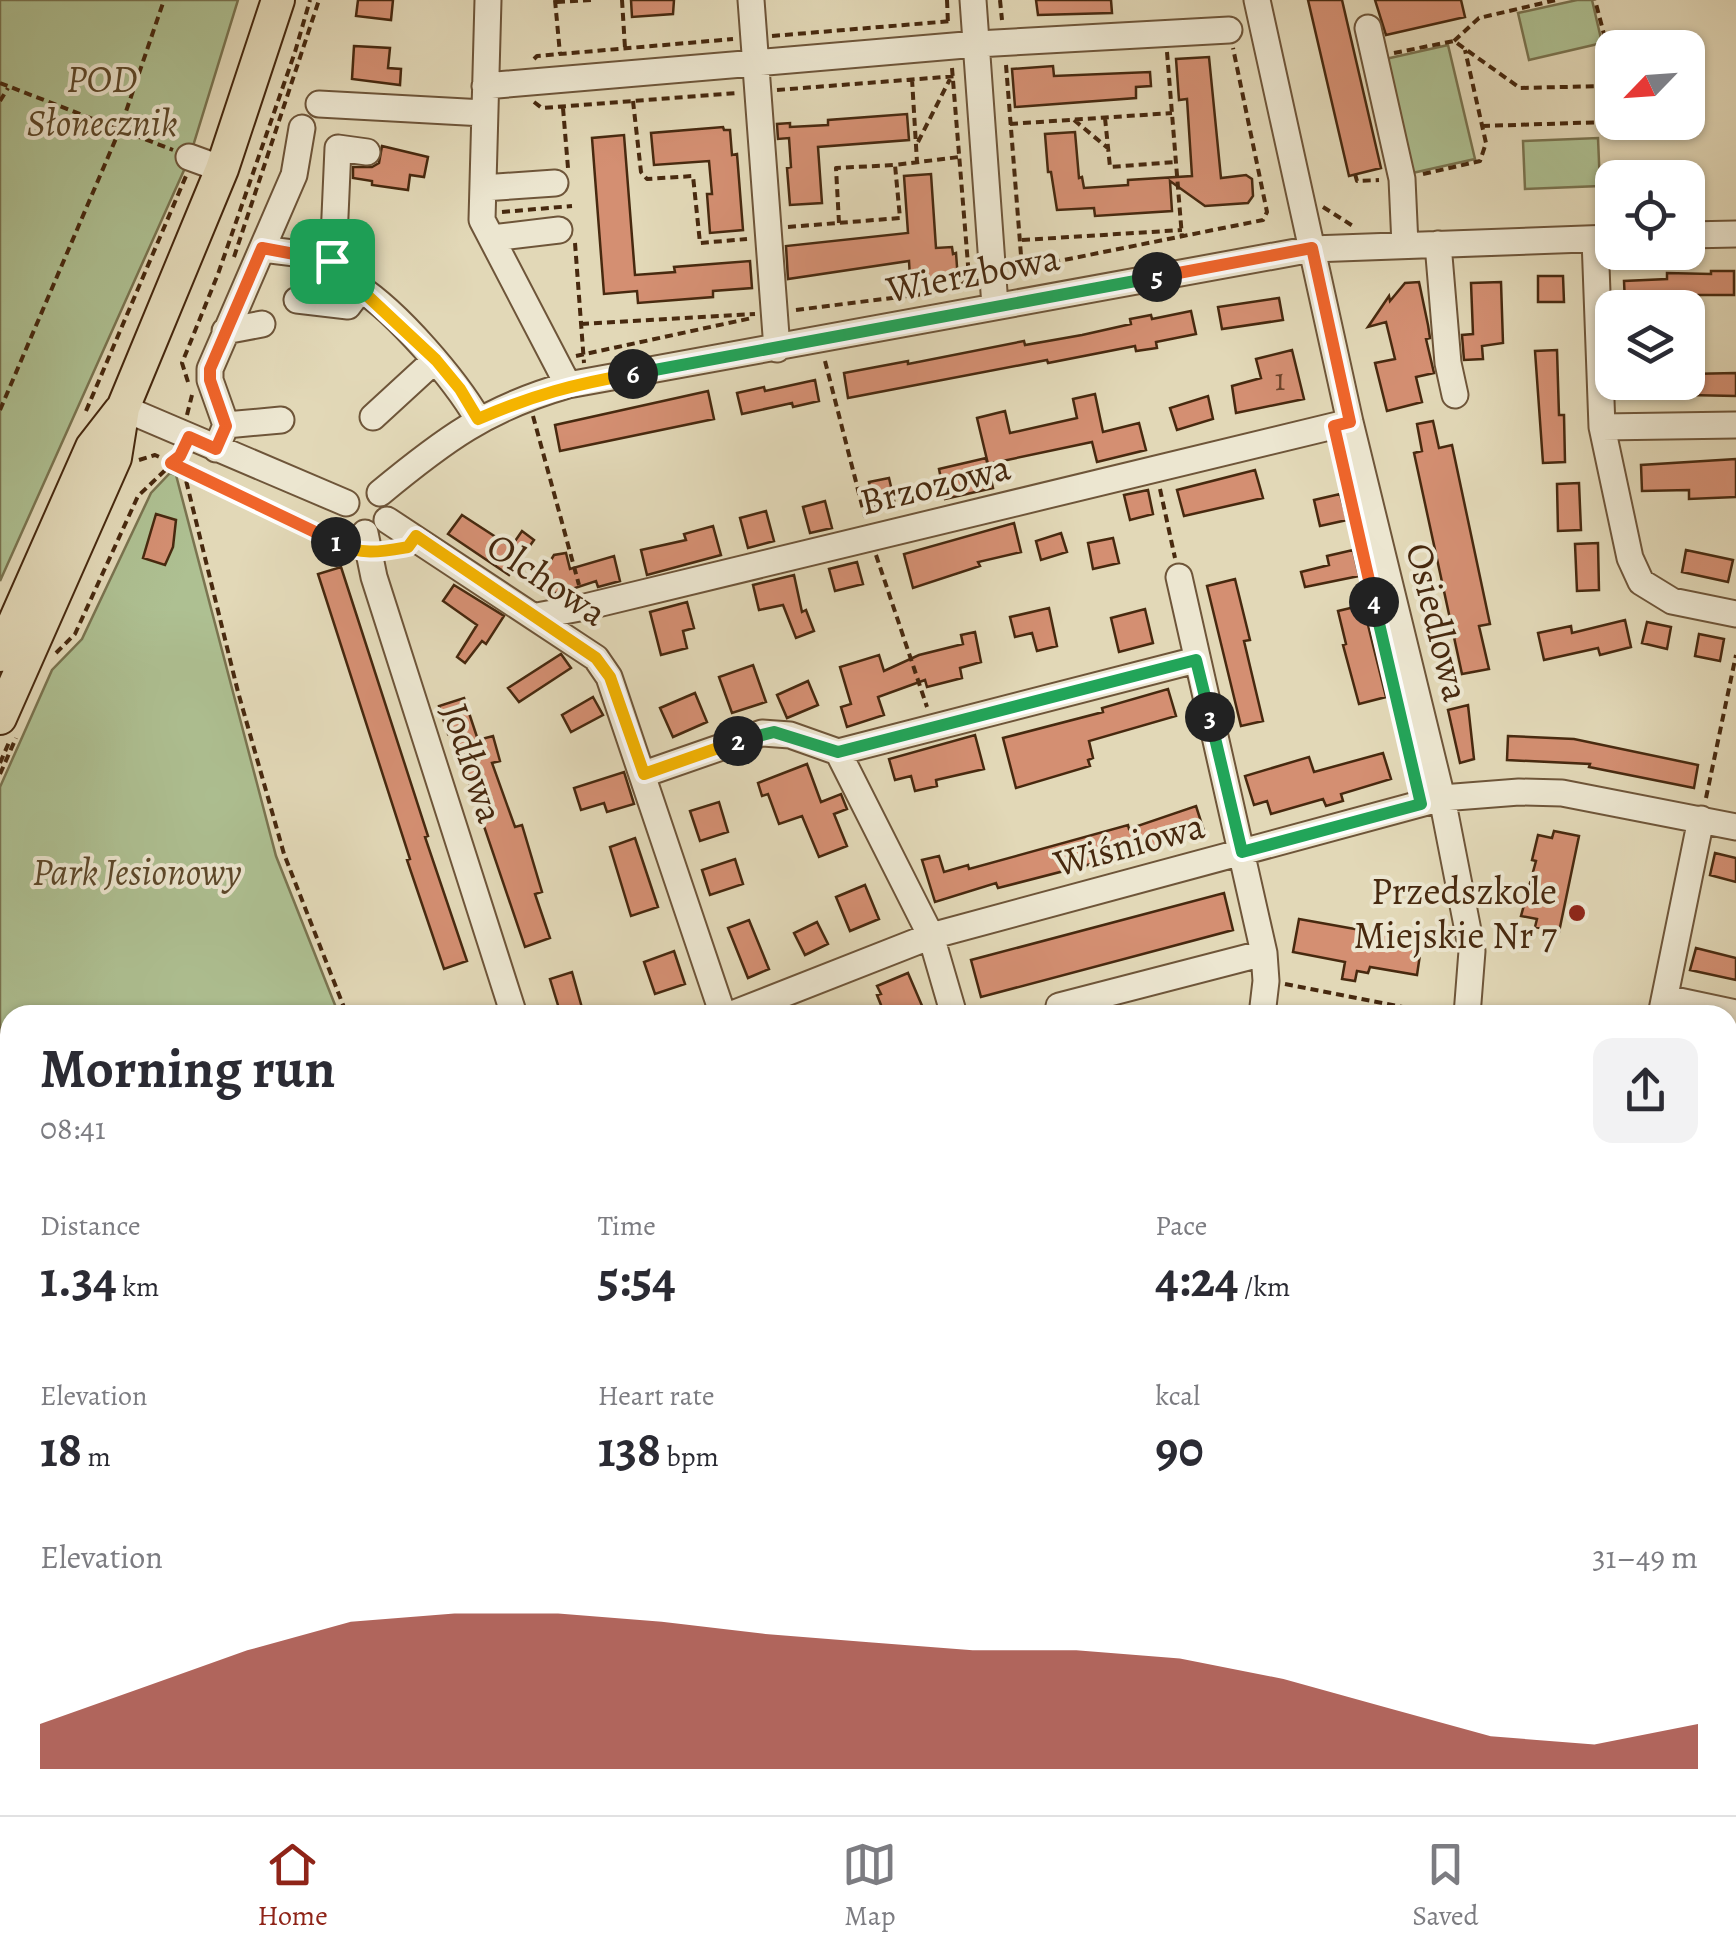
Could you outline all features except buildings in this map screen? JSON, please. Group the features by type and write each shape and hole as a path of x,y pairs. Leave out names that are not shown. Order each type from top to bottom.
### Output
{"main road":[{"path":"7,724 116,458 123,408 196,160 278,0"},
{"path":"0,655 92,447 123,408"}],"street":[{"path":"488,0 482,220 499,237 568,386"},
{"path":"751,0 778,349"},
{"name":"Osiedlowa","path":"1258,0 1350,422 1442,798 1472,950 1458,1005"},
{"path":"485,86 756,64 949,34 975,21 1003,30 1229,30"},
{"path":"975,21 995,306"},
{"path":"1368,28 1402,179 1405,246"},
{"path":"319,104 484,113"},
{"path":"221,437 210,380 217,324 262,248 294,175 302,128"},
{"path":"332,261 338,148 367,152"},
{"path":"483,188 556,183"},
{"path":"499,237 559,230"},
{"path":"1705,235 1736,234"},
{"name":"Wierzbowa","path":"380,493 447,438 478,419 528,397 568,386 1312,248 1595,238"},
{"path":"1438,244 1448,364 1455,395"},
{"path":"262,248 346,263 358,287 436,360 478,419"},
{"path":"1604,270 1602,427 1630,558 1641,582 1672,601 1736,614"},
{"path":"297,300 348,306 358,287"},
{"path":"217,324 262,324"},
{"path":"374,417 436,360"},
{"path":"123,408 183,442 221,437 282,420"},
{"name":"Brzozowa","path":"537,616 1350,422"},
{"path":"1602,427 1736,425"},
{"path":"221,437 346,503"},
{"path":"373,489 380,493 388,505 374,535 348,523 346,503 357,491 373,489"},
{"name":"Olchowa","path":"374,535 537,616 602,666 610,677 723,1005"},
{"name":"Jodłowa","path":"374,535 511,1005"},
{"path":"1179,577 1264,953 1263,1005"},
{"path":"644,774 762,733 790,735 838,752 1196,660"},
{"path":"838,752 931,936 951,1005"},
{"name":"Wiśniowa","path":"752,1005 931,936 1442,798 1562,793 1736,827"},
{"path":"1663,1005 1702,820"},
{"path":"1063,1005 1264,953"}],"path":[{"path":"0,410 120,129 164,0"},
{"path":"310,0 218,274 182,363 193,398 183,442 182,468 238,692 284,854 343,1005"},
{"path":"232,260 319,0"},
{"path":"560,54 556,1 592,0"},
{"path":"622,0 625,48"},
{"path":"946,0 969,278"},
{"path":"1000,0 1022,268"},
{"path":"1374,56 1454,41 1478,18 1556,0"},
{"path":"1595,0 1603,30"},
{"path":"530,64 537,56 754,37 949,34 975,21 1003,30"},
{"path":"1020,240 1182,234 1166,33"},
{"path":"1454,41 1520,88 1595,86"},
{"path":"1355,174 1356,182 1402,179 1480,161 1486,143 1466,50"},
{"path":"524,94 542,108 1006,71"},
{"path":"916,146 952,76"},
{"path":"912,79 916,162"},
{"path":"0,83 196,160 81,423"},
{"path":"0,101 9,86"},
{"path":"633,101 641,172 647,179 693,176 700,242 900,218 896,165"},
{"path":"1010,124 1172,113"},
{"path":"1105,117 1110,167 1176,162"},
{"path":"1074,120 1108,149"},
{"path":"1482,126 1595,122"},
{"path":"838,223 836,168 959,157"},
{"path":"499,237 494,212 572,206"},
{"path":"217,324 227,273"},
{"path":"582,324 775,313"},
{"path":"190,367 193,381"},
{"path":"544,411 533,415 586,607"},
{"path":"183,442 164,458 352,551 374,535"},
{"path":"54,656 75,634 138,496 171,463 183,442"},
{"path":"1155,469 1179,577"},
{"path":"1702,820 1736,656"},
{"path":"0,763 7,724"},
{"path":"1266,980 1393,1005"}],"green space":[{"name":"POD Słonecznik","path":"0,0 238,0 189,159 0,581"},
{"path":"1592,0 1599,30 1595,30 1595,45 1529,60 1518,13"},
{"path":"1448,45 1475,159 1408,174 1381,60"},
{"path":"1598,140 1595,186 1525,189 1523,141"},
{"name":"Park Jesionowy","path":"170,473 176,475 276,856 335,1005 0,1005 0,787 52,670 82,639 151,493"}],"place":[{"name":"Przedszkole Miejskie Nr 7","path":"1577,913"}],"route":[{"path":"262,248 332,261 346,263 352,269 358,287 436,360 478,419 528,397 568,386 1312,248 1350,422 1334,426 1421,804 1242,852 1196,660 838,752 790,735 762,733 644,774 610,677 596,658 416,536 408,547 368,554 352,551 316,530 171,463 180,456 189,437 216,449 226,426 216,402 210,369 262,248"}]}
